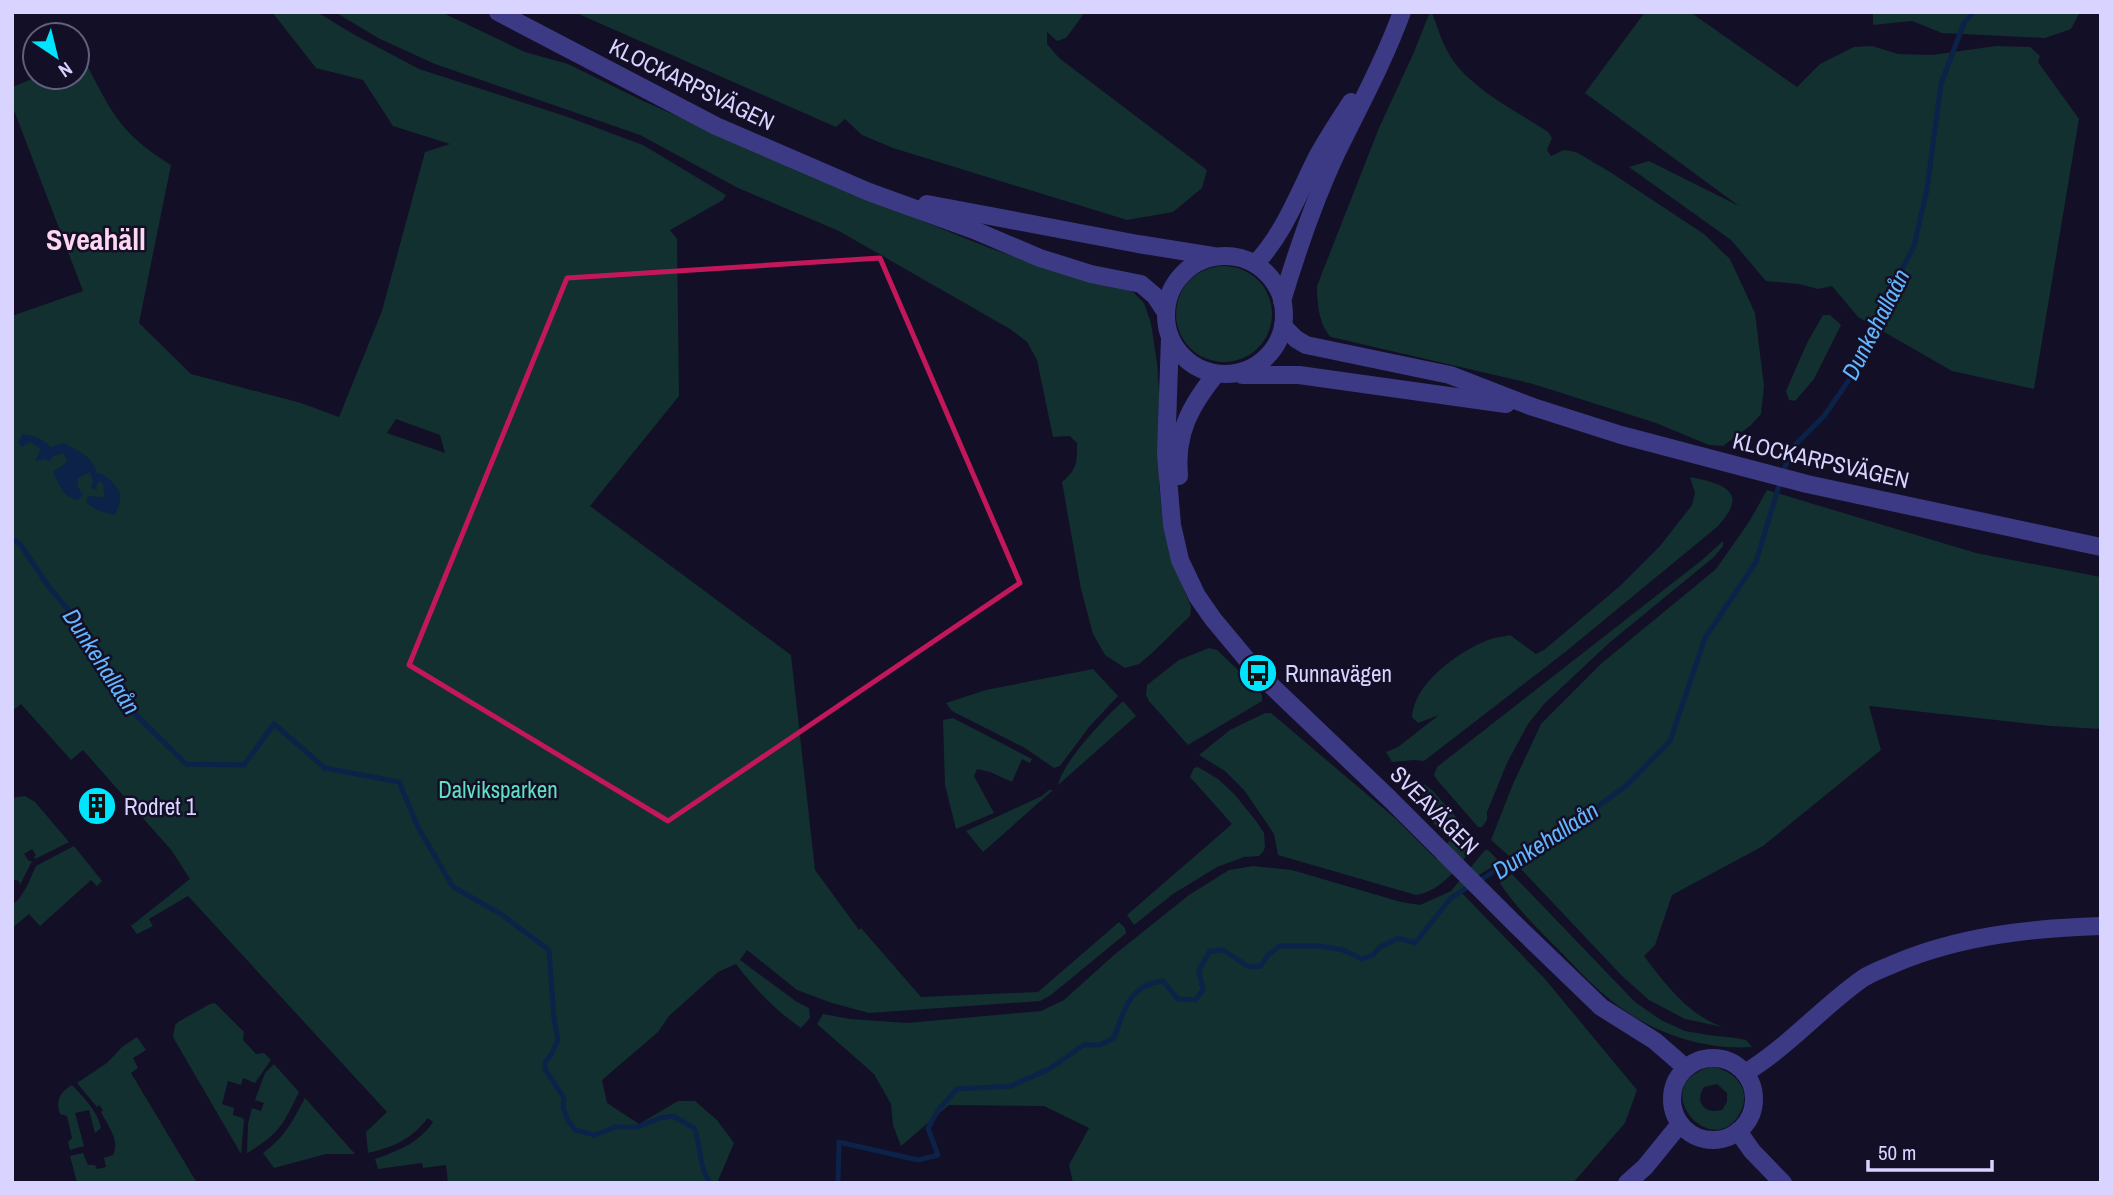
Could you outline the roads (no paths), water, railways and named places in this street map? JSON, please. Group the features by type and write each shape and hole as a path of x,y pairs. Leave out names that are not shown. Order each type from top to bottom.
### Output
{"street":[{"name":"KLOCKARPSVÄGEN","path":"498,12 716,127 869,192"},
{"path":"1197,596 1182,519 1177,458 1184,423 1199,395 1224,374 1251,368 1268,356 1276,345 1283,326 1282,301 1302,236 1335,156 1393,38 1402,12"},
{"path":"1255,264 1266,253 1293,208 1318,156 1393,38"},
{"path":"869,192 1138,244 1217,257 1237,257 1255,264 1272,280 1282,301"},
{"path":"869,192 974,230 1040,258 1091,274 1141,284 1155,296 1166,311"},
{"path":"1217,257 1201,261 1182,275 1169,295 1166,311 1166,324 1174,347 1197,368 1224,374 1298,375 1377,384 1447,397 1533,407"},
{"path":"1283,326 1306,345 1450,375 1533,407"},
{"path":"1170,338 1166,454 1172,525 1180,560 1197,596"},
{"name":"KLOCKARPSVÄGEN","path":"1533,407 1621,435 1807,484 2101,547"},
{"name":"SVEAVÄGEN","path":"1197,596 1258,673 1601,1007 1655,1041 1686,1068"},
{"path":"1745,1073 1767,1059 1864,977 1925,951 1994,935 2101,926"},
{"path":"1718,1058 1738,1066 1745,1073 1751,1082 1754,1102 1752,1113 1738,1131 1726,1138 1712,1140 1700,1138 1680,1124 1675,1115 1672,1097 1674,1086 1686,1068 1695,1062 1718,1058"},
{"path":"1627,1183 1645,1167 1680,1124"},
{"path":"1738,1131 1752,1151 1783,1183"}],"water":[{"path":"22,434 38,438 51,447 64,443 88,458 97,473 106,476 120,494 115,515 95,509 86,502 88,496 105,497 100,481 96,485 97,490 91,488 93,481 90,472 77,479 83,495 78,500 65,493 53,472 67,462 64,453 49,461 35,461 41,449 30,442 22,447 18,442"}],"waterway":[{"name":"Dunkehallaån","path":"1479,881 1518,856 1548,842 1626,786 1670,741 1705,638 1756,562 1784,469 1795,445 1824,416 1860,364 1880,311 1914,246 1927,189 1941,84 1964,23 1973,12"},
{"name":"Dunkehallaån","path":"12,539 20,544 49,587 88,633 128,707 186,764 244,765 274,724 325,768 399,782 418,827 453,887 501,914 549,950 558,1040 545,1062 545,1069 564,1098 563,1107 567,1119 575,1130 595,1135 615,1127 637,1127 673,1116 694,1128 703,1170 709,1182"},
{"name":"Dunkehallaån","path":"838,1183 839,1142 918,1160 938,1155 928,1128 939,1109 957,1089 1011,1086 1049,1069 1084,1045 1100,1045 1114,1038 1130,1000 1135,993 1152,983 1163,981 1178,999 1195,1000 1203,990 1199,970 1210,951 1223,950 1249,967 1261,966 1268,955 1280,946 1320,946 1343,950 1362,959 1399,938 1415,943 1451,898 1470,886"}],"place":[{"name":"Runnavägen","path":"1258,673"},
{"name":"Rodret 1","path":"97,806"}],"district":[{"name":"Sveahäll","path":"96,239"}],"park label":[{"name":"Dalviksparken","path":"498,789"}]}
